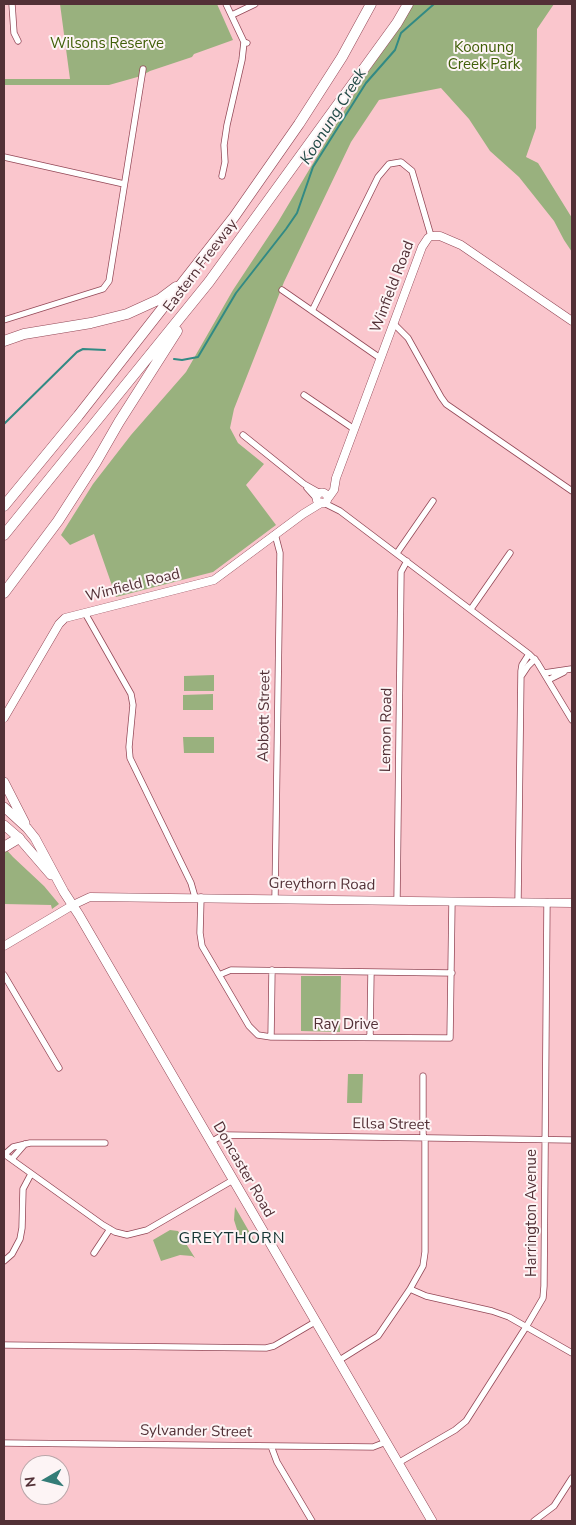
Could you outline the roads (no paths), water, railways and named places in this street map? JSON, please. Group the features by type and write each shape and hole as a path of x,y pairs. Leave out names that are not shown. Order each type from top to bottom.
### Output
{"highway":[{"name":"Eastern Freeway","path":"4,506 78,416 234,217 299,124 342,57 371,4"},
{"name":"Eastern Freeway","path":"4,535 209,282 408,4"},
{"path":"4,341 24,334 91,323 127,314 160,299 191,273"},
{"path":"4,593 58,521 209,282"},
{"path":"4,847 19,838"}],"main road":[{"name":"Doncaster Road","path":"4,782 27,828"},
{"name":"Doncaster Road","path":"4,807 35,838 60,884 432,1521"},
{"name":"Doncaster Road","path":"4,825 19,838 60,884"},
{"path":"19,838 27,828"}],"street":[{"path":"12,4 14,32 18,41"},
{"path":"222,176 225,162 224,145 227,125 246,43 226,4"},
{"path":"232,15 255,4"},
{"path":"4,320 103,289 110,281 143,69"},
{"path":"4,157 124,184"},
{"path":"312,312 378,177 389,164 401,162 412,171 431,236"},
{"name":"Winfield Road","path":"4,718 60,622 68,617 214,580 322,498 336,478 424,242 431,236 444,237 461,245 572,321"},
{"path":"282,290 380,358"},
{"path":"394,324 408,338 446,404 572,491"},
{"path":"304,395 354,429"},
{"path":"243,435 322,498 535,659 572,720"},
{"path":"397,553 433,501"},
{"name":"Abbott Street","path":"275,534 280,553 275,898"},
{"path":"471,609 510,553"},
{"name":"Lemon Road","path":"397,900 402,572 407,562"},
{"path":"85,613 131,694 133,705 129,747 130,758 198,897"},
{"path":"518,902 521,668 529,654"},
{"path":"522,677 525,669 535,659"},
{"path":"544,674 572,669"},
{"path":"548,680 572,669"},
{"name":"Greythorn Road","path":"4,946 90,897 572,903"},
{"name":"Ray Drive","path":"198,897 201,942 252,1030 261,1036 271,1037 450,1038 452,901"},
{"name":"Harrington Avenue","path":"398,1463 456,1430 466,1421 539,1307 544,1292 548,902"},
{"path":"219,975 231,970 452,973"},
{"path":"271,1037 272,970"},
{"path":"370,1037 371,972"},
{"path":"4,975 59,1068"},
{"path":"338,1361 378,1336 410,1288 422,1266 425,1252 423,1076"},
{"name":"Ellsa Street","path":"211,1142 227,1135 572,1140"},
{"path":"105,1143 25,1144 14,1147 4,1154 110,1229 127,1234 147,1230 233,1180"},
{"path":"12,1160 25,1144"},
{"path":"4,1261 12,1254 20,1239 23,1189 31,1174"},
{"path":"94,1253 110,1229"},
{"path":"410,1288 432,1297 499,1313 572,1353"},
{"path":"4,1345 266,1348 272,1347 315,1322"},
{"name":"Sylvander Street","path":"4,1443 373,1447 386,1442"},
{"path":"271,1446 277,1462 312,1521"},
{"path":"534,1521 554,1506 572,1478"}],"waterway":[{"name":"Koonung Creek","path":"174,359 182,360 198,357 236,293 297,213 313,167 366,83 395,50 401,33 434,4"},
{"name":"Koonung Creek","path":"4,424 77,352 83,349 105,350"}],"district":[{"name":"GREYTHORN","path":"232,1239"}],"park label":[{"name":"Wilsons Reserve","path":"107,44"},
{"name":"Koonung Creek Park","path":"484,56"}]}
